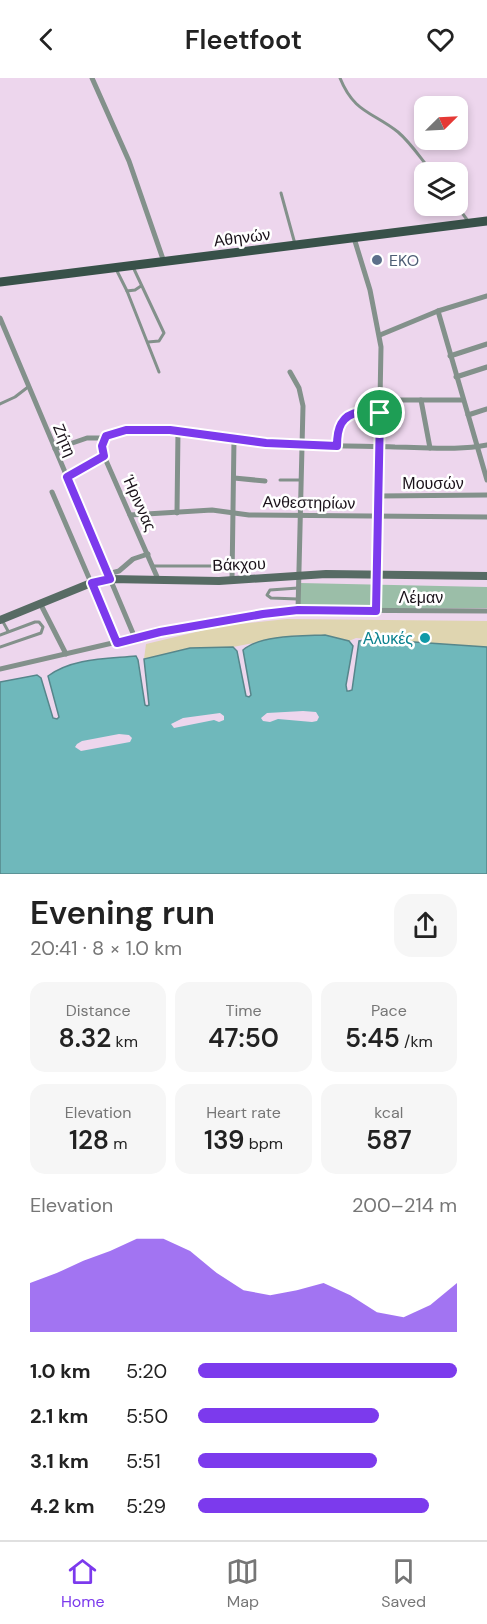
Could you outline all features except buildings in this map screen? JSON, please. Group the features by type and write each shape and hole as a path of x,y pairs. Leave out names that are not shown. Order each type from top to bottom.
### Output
{"main road":[{"name":"Αθηνών","path":"0,282 487,221"}],"street":[{"path":"92,78 129,161 164,262"},
{"path":"354,238 366,273 380,335 376,611"},
{"path":"380,335 438,311 487,296"},
{"path":"438,311 487,480"},
{"name":"Ζήτη","path":"0,318 135,638"},
{"path":"450,356 487,344"},
{"path":"456,376 487,367"},
{"path":"290,372 303,403 298,610"},
{"path":"380,400 463,400"},
{"path":"421,400 430,447"},
{"path":"468,415 487,409"},
{"path":"337,446 338,429 345,418 360,412 380,413"},
{"path":"55,449 87,438 104,438 111,433 126,430 178,431 234,439 337,446 477,447 487,445"},
{"path":"177,513 178,431"},
{"name":"Ήριννας","path":"104,438 102,446 104,456 158,579"},
{"path":"232,580 234,439"},
{"path":"67,477 104,456"},
{"path":"234,478 265,481"},
{"path":"52,492 117,643"},
{"name":"Μουσών","path":"378,496 487,495"},
{"name":"Ανθεστηρίων","path":"130,515 204,510 299,516 487,517"},
{"path":"109,576 119,571 129,561 148,554"},
{"name":"Βάκχου","path":"1,619 109,576 232,580 298,575 487,576"},
{"path":"40,603 66,654"},
{"name":"Λέμαν","path":"0,669 187,627 263,614 298,610 487,611"}],"lane":[{"path":"340,78 354,102 367,114 402,135 424,162"},
{"path":"281,193 295,245"},
{"path":"464,216 469,223"},
{"path":"133,265 164,333 159,341 148,342"},
{"path":"115,267 159,372"},
{"path":"127,291 141,286"},
{"path":"0,404 15,397 28,387"},
{"path":"280,480 301,480"},
{"path":"153,566 232,566"},
{"path":"298,588 270,590 267,594 271,598 298,599"},
{"path":"1,619 8,631"},
{"path":"0,635 35,622 39,622 43,627 40,633 0,647"}],"shaded area":[{"path":"300,583 487,587 487,608 299,609"},
{"path":"325,635 349,641 353,646 347,691 352,690 359,641 370,639 487,647 487,874 0,874 0,682 37,675 41,678 53,718 57,719 59,717 48,676 79,663 136,656 147,706 149,705 144,659 190,648 233,647 237,651 246,696 249,697 251,695 243,650 250,645 270,639"}],"sand":[{"name":"Αλυκές","path":"287,619 487,621 487,648 356,638 349,641 325,635 290,636 233,647 190,648 144,659 146,644 221,626"}],"pier":[{"path":"316,712 319,717 317,721 278,719 270,722 263,721 261,718 267,713"},
{"path":"220,713 224,716 224,720 219,722 214,720 174,728 171,724 183,718"},
{"path":"119,734 129,735 132,738 130,742 81,751 75,747 82,741"}],"place":[{"name":"EKO","path":"377,260"},
{"name":"Αλυκές","path":"425,638"}],"route":[{"path":"360,412 380,413 376,611 298,610 263,614 160,632 117,643 92,583 110,579 67,477 104,456 102,446 108,434 126,430 170,430 266,443 337,446 338,429 345,418 360,412"}]}
